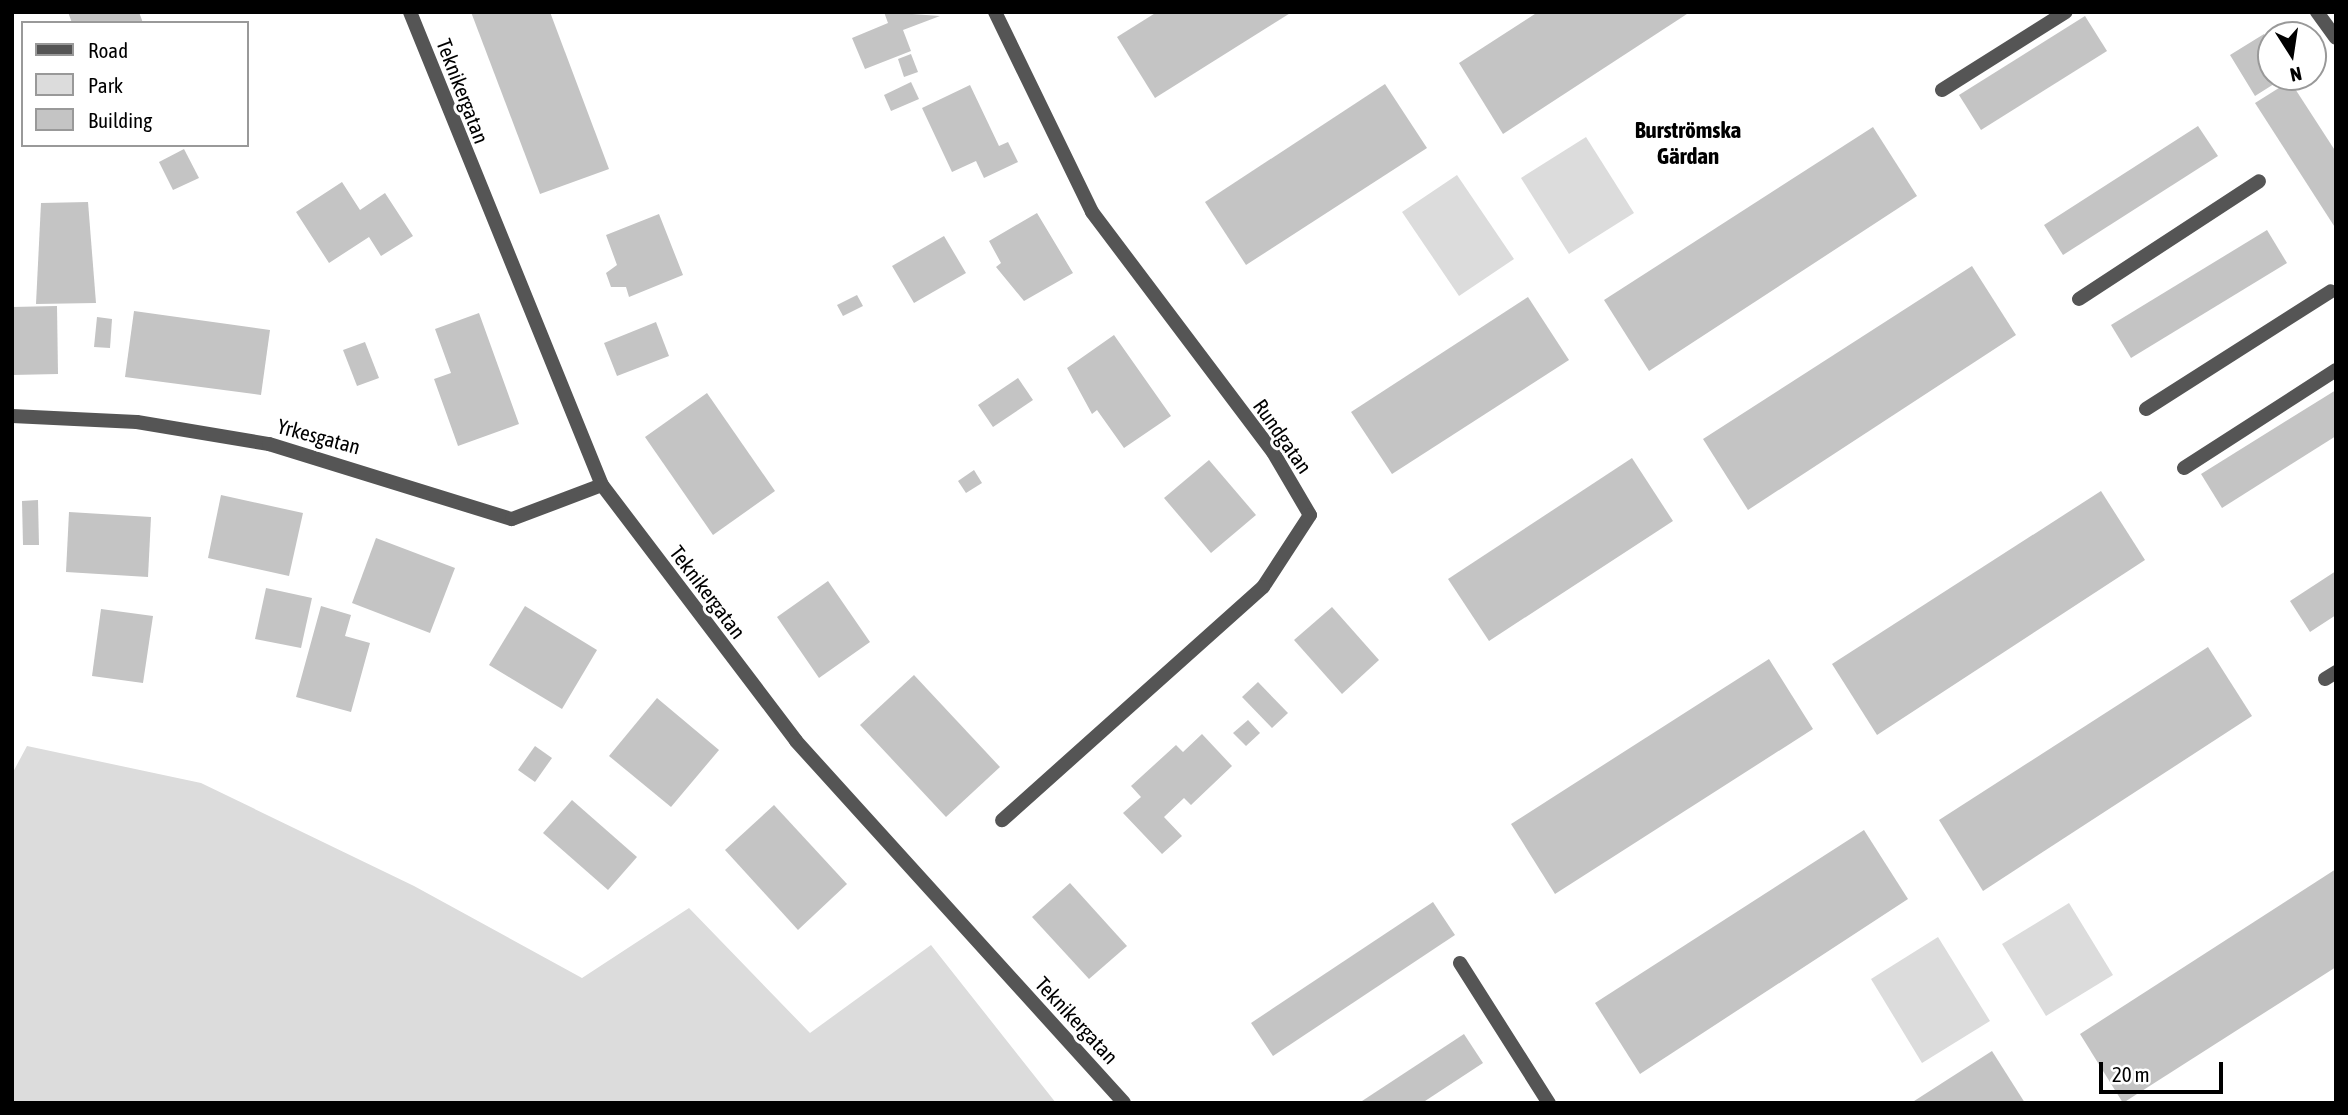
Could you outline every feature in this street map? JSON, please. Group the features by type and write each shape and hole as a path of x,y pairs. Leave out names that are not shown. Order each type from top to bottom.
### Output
{"street":[{"name":"Teknikergatan","path":"410,12 602,485 796,741 1124,1103"},
{"name":"Rundgatan","path":"995,12 1092,212 1273,452 1310,515 1263,587 1002,820"},
{"path":"1942,90 2066,12"},
{"path":"2317,12 2336,38"},
{"path":"2079,299 2259,181"},
{"path":"2146,409 2331,291"},
{"path":"2184,468 2336,370"},
{"name":"Yrkesgatan","path":"12,416 137,422 269,444 512,519 602,485"},
{"path":"1460,963 1549,1103"}],"green space":[{"path":"1586,137 1634,213 1569,254 1521,178"},
{"path":"1457,175 1514,259 1459,296 1402,212"},
{"path":"27,746 201,783 414,886 582,978 689,908 810,1033 931,945 1056,1103 12,1103 12,774"},
{"path":"2069,903 2113,975 2046,1016 2002,944"},
{"path":"1938,937 1990,1021 1922,1063 1871,979"}],"building":[{"path":"68,12 139,12 142,21 71,21"},
{"path":"471,12 550,12 609,169 540,194"},
{"path":"884,12 940,16 903,30 911,51 865,69 852,38 888,23"},
{"path":"1157,12 1292,12 1155,98 1117,37"},
{"path":"1538,12 1690,12 1503,134 1459,63"},
{"path":"2085,16 2107,51 1981,130 1959,95"},
{"path":"2257,38 2257,91 2263,91 2255,96 2230,55"},
{"path":"911,54 918,72 904,77 898,59"},
{"path":"911,82 919,99 891,111 884,95"},
{"path":"1385,84 1427,148 1246,265 1205,202"},
{"path":"970,85 999,146 1008,142 1018,162 984,178 976,161 952,172 922,108"},
{"path":"2274,91 2296,91 2336,152 2336,229 2255,103"},
{"path":"2198,126 2218,156 2063,255 2044,225"},
{"path":"1873,127 1917,196 1649,371 1604,300"},
{"path":"184,149 199,178 173,190 159,162"},
{"path":"342,182 360,210 385,193 413,236 381,256 369,237 329,263 296,212"},
{"path":"88,202 96,303 36,304 41,203"},
{"path":"1037,213 1073,273 1024,301 996,267 1001,263 989,241"},
{"path":"659,214 683,275 629,297 626,287 611,287 606,273 617,265 606,235"},
{"path":"2267,230 2287,263 2131,358 2111,325"},
{"path":"944,236 966,273 914,303 892,266"},
{"path":"1972,266 2016,335 1748,510 1703,439"},
{"path":"857,295 863,306 843,316 837,305"},
{"path":"1528,297 1569,360 1392,474 1351,412"},
{"path":"57,306 58,374 12,375 12,307"},
{"path":"134,311 270,330 261,395 125,377"},
{"path":"479,313 519,424 458,446 434,379 451,373 435,329"},
{"path":"97,317 112,319 110,348 94,347"},
{"path":"656,322 669,356 617,376 604,343"},
{"path":"1114,335 1171,416 1124,448 1097,410 1092,414 1067,368"},
{"path":"365,342 379,378 357,386 343,350"},
{"path":"1018,378 1033,400 993,427 978,405"},
{"path":"2336,390 2336,436 2222,508 2201,474"},
{"path":"707,393 775,491 713,535 645,437"},
{"path":"1632,458 1673,521 1489,641 1448,579"},
{"path":"1209,460 1256,515 1211,553 1164,498"},
{"path":"974,470 982,483 966,493 958,481"},
{"path":"2101,491 2145,560 1877,735 1832,664"},
{"path":"221,495 303,513 289,576 208,558"},
{"path":"38,500 39,545 23,545 22,501"},
{"path":"69,512 151,517 148,577 66,572"},
{"path":"376,538 455,568 430,633 352,603"},
{"path":"2336,571 2336,615 2310,632 2290,601"},
{"path":"828,581 870,642 819,678 777,617"},
{"path":"266,588 312,598 301,648 255,639"},
{"path":"321,606 351,615 345,636 370,643 351,712 296,697"},
{"path":"525,606 597,650 562,709 489,665"},
{"path":"1332,607 1379,660 1342,694 1294,640"},
{"path":"101,609 153,616 143,683 92,676"},
{"path":"2208,647 2252,716 1983,891 1939,820"},
{"path":"1769,659 1813,729 1555,894 1511,824"},
{"path":"914,675 1000,767 946,817 860,725"},
{"path":"1258,682 1288,713 1272,728 1242,697"},
{"path":"657,698 719,750 671,807 609,756"},
{"path":"1248,720 1260,733 1246,746 1233,733"},
{"path":"1202,734 1232,766 1191,805 1184,798 1164,817 1182,836 1162,854 1123,813 1141,797 1131,786 1176,745 1183,752"},
{"path":"535,746 552,758 535,782 518,770"},
{"path":"572,800 637,857 608,890 543,833"},
{"path":"774,805 847,884 798,930 725,850"},
{"path":"1864,830 1908,899 1640,1074 1595,1003"},
{"path":"2336,869 2336,967 2123,1103 2080,1034"},
{"path":"1070,883 1127,946 1089,979 1032,917"},
{"path":"1433,902 1455,935 1273,1056 1251,1023"},
{"path":"1464,1034 1483,1063 1422,1103 1359,1103"},
{"path":"1992,1051 2025,1103 1911,1103"}],"district":[{"name":"Burströmska Gärdan","path":"1688,143"}]}
